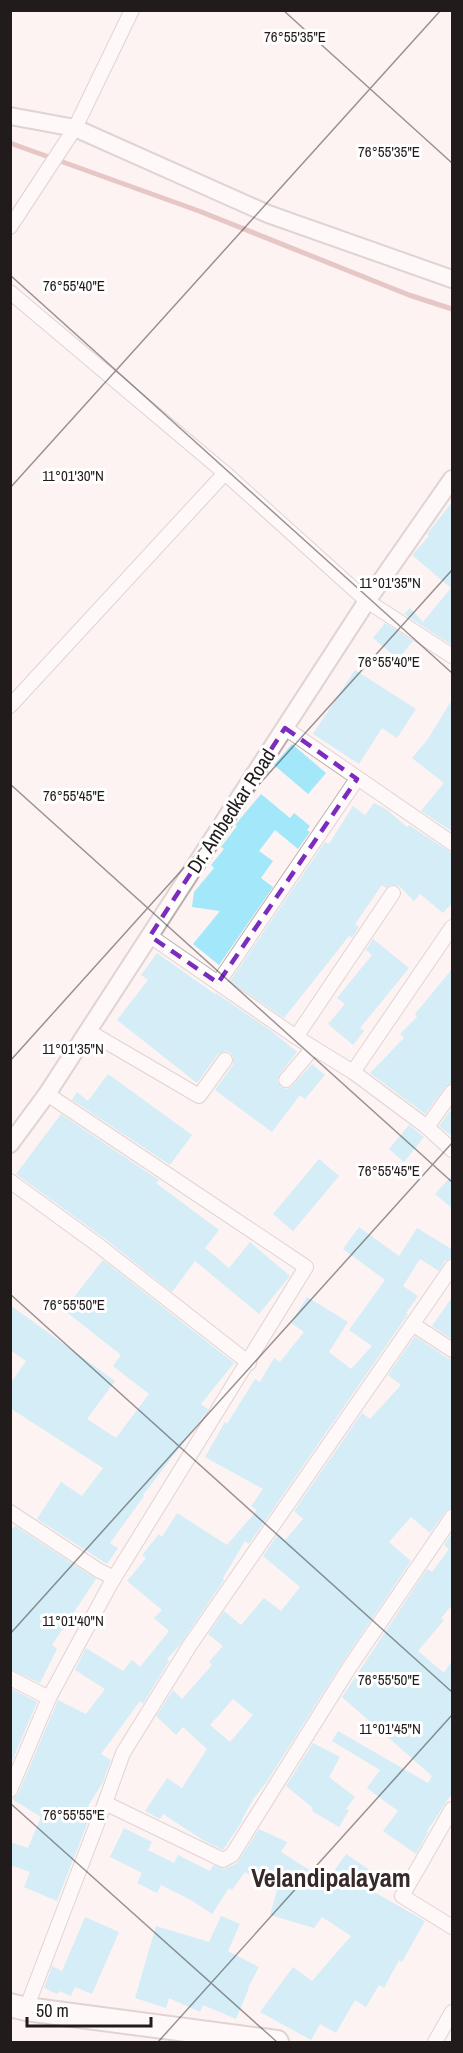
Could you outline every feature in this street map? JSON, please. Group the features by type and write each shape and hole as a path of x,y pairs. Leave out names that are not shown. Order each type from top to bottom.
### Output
{"main road":[{"path":"18,2007 277,2043"}],"street":[{"path":"10,227 75,128 132,10"},
{"path":"10,116 75,128 268,214 453,279"},
{"path":"10,292 225,473 367,601 453,656"},
{"path":"10,706 225,473"},
{"name":"Dr. Ambedkar Road","path":"10,1144 47,1094 367,601 452,481"},
{"path":"285,728 453,843"},
{"path":"218,983 357,779"},
{"path":"296,1037 393,893"},
{"path":"353,1072 453,927"},
{"path":"150,936 296,1037 353,1072 427,1127 453,1150"},
{"path":"88,1031 199,1096 225,1060"},
{"path":"286,1080 314,1048"},
{"path":"427,1127 453,1092"},
{"path":"10,1790 48,1698 114,1578 249,1363 306,1267 47,1094"},
{"path":"10,1181 98,1245 249,1363"},
{"path":"18,2007 105,1803 123,1753 190,1645 453,1267"},
{"path":"414,1324 453,1350"},
{"path":"10,1512 98,1570 114,1578"},
{"path":"105,1803 223,1860 232,1855 349,1668 453,1517"},
{"path":"10,1678 48,1698"},
{"path":"453,1809 402,1896 453,1927"},
{"path":"435,2043 453,2012"}],"highlighted area":[{"path":"285,728 357,779 218,983 150,936"}],"building":[{"path":"453,501 453,646 404,614 410,608 423,622 451,588 412,555 429,536 427,534"},
{"path":"385,623 413,641 398,659 373,638"},
{"path":"355,670 416,709 397,738 382,728 359,764 313,734"},
{"path":"453,698 453,832 421,811 444,783 412,758 428,739"},
{"path":"292,744 326,773 308,794 274,765"},
{"path":"261,794 290,818 294,813 310,826 307,830 310,832 298,849 275,830 259,851 273,861 261,878 273,887 219,965 193,944 220,911 192,907 194,892 214,868 211,865 224,849 221,847 237,826 235,825"},
{"path":"374,803 386,809 407,827 409,825 453,852 453,902 443,913 420,894 414,901 398,885 390,885 386,888 382,885 355,924 359,927 352,938 349,936 284,1018 230,981 325,842 329,844 353,806 365,815"},
{"path":"373,939 409,968 360,1028 364,1031 353,1045 328,1024 345,1004 337,998 372,955 366,950"},
{"path":"157,953 273,1032 297,1052 279,1075 277,1082 281,1087 288,1089 312,1064 325,1075 305,1099 300,1095 272,1132 215,1090 233,1065 231,1053 225,1051 218,1054 197,1083 117,1020 148,980 141,975"},
{"path":"453,968 453,1083 445,1087 425,1114 370,1073 404,1038 400,1034 417,1017 415,1014"},
{"path":"108,1074 192,1135 170,1165 72,1100 77,1092 88,1101"},
{"path":"453,1107 453,1137 439,1126"},
{"path":"61,1114 159,1180 156,1183 219,1230 205,1248 229,1268 250,1242 290,1276 259,1314 195,1261 172,1292 104,1238 16,1174"},
{"path":"409,1125 424,1137 404,1162 389,1149"},
{"path":"319,1159 339,1176 293,1231 273,1214"},
{"path":"453,1174 453,1209 435,1194"},
{"path":"359,1227 399,1256 417,1228 453,1250 453,1258 445,1261 439,1271 420,1259 403,1286 418,1296 406,1313 408,1314 249,1544 245,1541 223,1578 224,1580 179,1646 167,1659 169,1661 143,1704 140,1701 101,1754 111,1760 103,1782 88,1806 93,1809 57,1901 24,1887 30,1872 10,1865 10,1842 28,1848 41,1817 12,1799 18,1794 58,1700 86,1714 105,1689 75,1670 86,1648 123,1671 132,1660 140,1667 169,1631 154,1618 162,1610 127,1581 146,1558 142,1555 159,1534 162,1537 177,1513 227,1545 257,1510 251,1506 263,1489 205,1457 225,1422 227,1424 255,1379 260,1382 274,1358 280,1362 304,1332 291,1323 307,1297 348,1322 329,1352 351,1369 372,1346 349,1330 385,1280 343,1249"},
{"path":"103,1260 234,1363 201,1404 208,1409 205,1414 143,1495 110,1543 118,1548 107,1564 37,1519 61,1482 82,1496 103,1468 10,1408 10,1384 26,1361 10,1350 10,1305 115,1381 87,1419 116,1438 149,1394 113,1366 121,1355 64,1310"},
{"path":"453,1296 453,1340 432,1326"},
{"path":"415,1336 447,1358 453,1359 453,1508 445,1512 430,1533 411,1517 389,1542 411,1561 254,1798 243,1820 223,1850 206,1842 163,1814 160,1819 145,1811 167,1778 182,1788 207,1749 183,1727 176,1735 156,1716 173,1690 182,1699 212,1665 209,1662 223,1646 208,1634 224,1611 241,1625 264,1598 281,1611 300,1587 263,1556 278,1534 285,1540 303,1519 294,1511 362,1413 370,1419 401,1385 388,1375","holes":["233,1699 253,1715 230,1742 210,1725"]},
{"path":"15,1526 96,1579 52,1645 57,1649 40,1683 10,1669 10,1531"},
{"path":"453,1532 453,1604 441,1618 444,1620 418,1651 444,1673 453,1659 453,1792 427,1831 416,1854 383,1831 398,1811 367,1788 380,1770 332,1741 338,1731 428,1783 432,1776 342,1697 425,1572 428,1569 432,1572 449,1549 444,1545"},
{"path":"10,1688 37,1702 10,1766"},
{"path":"313,1743 340,1757 329,1777 355,1797 346,1809 349,1810 339,1827 312,1811 313,1808 286,1786"},
{"path":"124,1828 152,1842 148,1850 174,1863 178,1855 210,1871 213,1865 224,1869 237,1863 259,1829 287,1842 281,1852 327,1881 346,1854 371,1871 362,1885 425,1921 402,1962 399,1960 384,1988 379,1985 366,2007 355,2000 336,2033 320,2024 311,2040 260,2012 293,1967 312,1981 351,1936 322,1917 314,1928 270,1915 277,1891 245,1872 232,1890 229,1888 212,1914 161,1885 157,1893 137,1883 142,1873 110,1857"},
{"path":"221,1916 240,1924 228,1951 259,1967 236,2019 203,2005 200,2012 169,1998 166,2008 135,1998 156,1926 209,1942"},
{"path":"85,1917 119,1932 92,1994 75,1987 71,1996 59,1991 57,1994 44,1988 52,1966 62,1971"}],"waterway":[{"path":"10,143 199,211 409,295 452,309"}],"district":[{"name":"Velandipalayam","path":"331,1878"}]}
